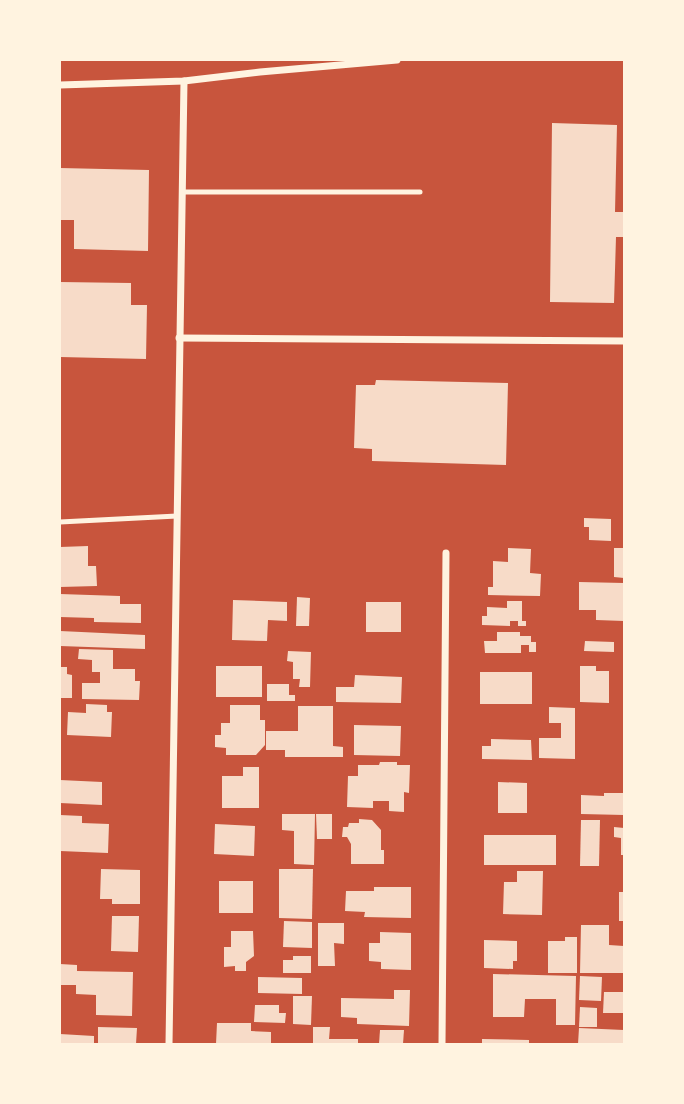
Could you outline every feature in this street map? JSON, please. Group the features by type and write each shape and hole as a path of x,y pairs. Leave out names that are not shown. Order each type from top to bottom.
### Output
{"street":[{"path":"60,85 184,81 397,60"},
{"path":"169,1045 184,81"},
{"path":"179,338 625,341"},
{"path":"442,1045 446,553"}],"lane":[{"path":"182,191 420,192"},
{"path":"60,522 177,516"}],"building":[{"path":"552,123 617,125 615,212 624,212 624,237 616,237 614,303 550,302"},
{"path":"60,168 149,170 148,251 74,249 74,220 60,220"},
{"path":"60,282 131,283 131,305 147,305 146,359 60,357"},
{"path":"376,380 508,383 506,465 372,461 372,449 354,448 356,385 375,385"},
{"path":"584,518 611,519 611,541 589,540 589,527 584,527"},
{"path":"88,546 88,566 96,566 97,586 60,587 60,547"},
{"path":"508,548 531,549 530,573 541,574 540,596 488,595 488,587 493,587 493,561 508,562"},
{"path":"614,548 624,548 624,578 614,577"},
{"path":"579,582 624,583 624,621 596,620 596,610 579,610"},
{"path":"60,594 120,596 120,604 141,604 141,623 94,622 94,618 60,617"},
{"path":"297,597 310,598 309,626 296,626"},
{"path":"233,600 287,602 287,621 268,620 267,641 232,640"},
{"path":"507,601 522,601 522,621 526,621 526,626 518,626 518,621 510,621 510,626 482,625 482,616 487,616 487,607 507,608"},
{"path":"366,602 401,602 401,632 366,632"},
{"path":"60,631 145,635 145,649 60,646"},
{"path":"497,632 520,632 520,636 531,636 531,642 536,642 536,652 529,652 529,645 521,645 521,653 485,653 484,641 497,641"},
{"path":"585,641 614,642 614,652 584,651"},
{"path":"79,649 113,650 113,669 135,669 135,681 140,681 139,700 82,699 82,683 100,683 100,672 92,672 92,660 78,659"},
{"path":"288,651 311,652 310,687 299,687 300,679 293,679 293,662 287,661"},
{"path":"216,666 262,666 262,697 216,697"},
{"path":"580,666 596,666 596,671 609,671 609,703 580,702"},
{"path":"60,667 67,667 67,674 72,675 72,698 60,698"},
{"path":"480,672 532,672 532,704 480,704"},
{"path":"355,675 402,677 401,703 336,702 336,687 354,687"},
{"path":"267,684 289,684 289,695 295,695 295,701 267,701"},
{"path":"86,704 107,705 107,712 112,712 111,737 67,735 68,712 86,713"},
{"path":"230,705 260,705 260,720 265,720 265,745 256,755 226,755 226,748 215,747 215,735 221,735 221,723 230,723"},
{"path":"298,706 333,706 333,746 343,747 343,757 285,757 285,750 266,750 266,731 298,731"},
{"path":"549,707 575,708 575,759 539,758 539,738 561,738 561,723 549,723"},
{"path":"354,725 401,726 400,756 354,755"},
{"path":"491,739 531,740 532,760 482,759 482,746 491,746"},
{"path":"380,762 410,765 409,793 404,792 404,812 389,811 389,801 373,801 373,808 347,807 348,776 358,776 358,765 379,765"},
{"path":"243,767 259,767 259,808 222,808 222,776 243,776"},
{"path":"60,780 102,782 102,805 60,803"},
{"path":"498,782 527,783 527,813 498,813"},
{"path":"604,793 624,793 624,815 581,814 581,795 604,796"},
{"path":"282,814 315,814 314,865 294,864 294,831 282,830"},
{"path":"316,814 332,814 332,839 317,839"},
{"path":"60,815 82,816 82,823 109,824 108,853 60,851"},
{"path":"359,819 372,820 381,830 384,864 351,864 351,844 347,837 342,837 343,827 348,827 349,823 359,823"},
{"path":"581,820 600,820 599,866 580,866"},
{"path":"215,824 255,826 254,856 214,854"},
{"path":"614,827 624,828 624,855 621,855 621,838 614,837"},
{"path":"484,835 556,835 556,865 484,865"},
{"path":"101,869 140,870 140,904 112,904 112,899 100,899"},
{"path":"279,869 313,869 312,919 279,918"},
{"path":"517,871 543,871 542,915 503,914 504,882 517,882"},
{"path":"219,881 253,881 253,913 219,913"},
{"path":"374,887 411,887 411,918 364,917 365,912 345,911 346,891 374,891"},
{"path":"619,892 624,892 624,921 619,921"},
{"path":"112,916 139,916 138,952 111,951"},
{"path":"284,921 312,922 312,948 283,947"},
{"path":"318,923 344,923 344,944 334,943 335,966 318,966"},
{"path":"581,925 609,925 609,945 624,946 624,973 580,973"},
{"path":"231,931 253,931 254,956 246,962 246,971 235,971 235,966 224,967 224,947 231,947"},
{"path":"380,932 411,933 411,970 381,969 381,962 369,961 369,943 380,943"},
{"path":"565,937 577,937 577,973 548,973 548,941 565,941"},
{"path":"484,940 517,941 517,961 513,961 513,969 484,968"},
{"path":"293,956 311,956 311,973 283,973 283,960 293,960"},
{"path":"60,964 77,965 77,971 133,972 132,1016 96,1015 96,995 76,994 76,985 60,985"},
{"path":"493,974 576,976 575,1025 556,1025 556,999 525,999 524,1017 493,1017"},
{"path":"580,976 602,977 601,1001 579,1000"},
{"path":"258,977 302,978 302,994 258,993"},
{"path":"394,990 410,990 409,1026 357,1024 357,1018 341,1017 341,998 394,999"},
{"path":"604,992 624,992 623,1013 603,1013"},
{"path":"293,996 312,996 311,1025 293,1024"},
{"path":"255,1005 279,1005 279,1013 286,1013 285,1023 254,1022"},
{"path":"580,1007 597,1008 597,1027 579,1027"},
{"path":"217,1023 251,1023 251,1031 271,1032 271,1044 216,1044"},
{"path":"98,1027 137,1028 136,1044 98,1044"},
{"path":"313,1027 330,1027 329,1039 358,1039 358,1044 313,1044"},
{"path":"579,1028 624,1030 624,1044 578,1044"},
{"path":"380,1030 404,1030 403,1044 379,1044"},
{"path":"60,1034 94,1036 94,1044 60,1044"},
{"path":"482,1039 529,1040 529,1044 482,1044"}]}
